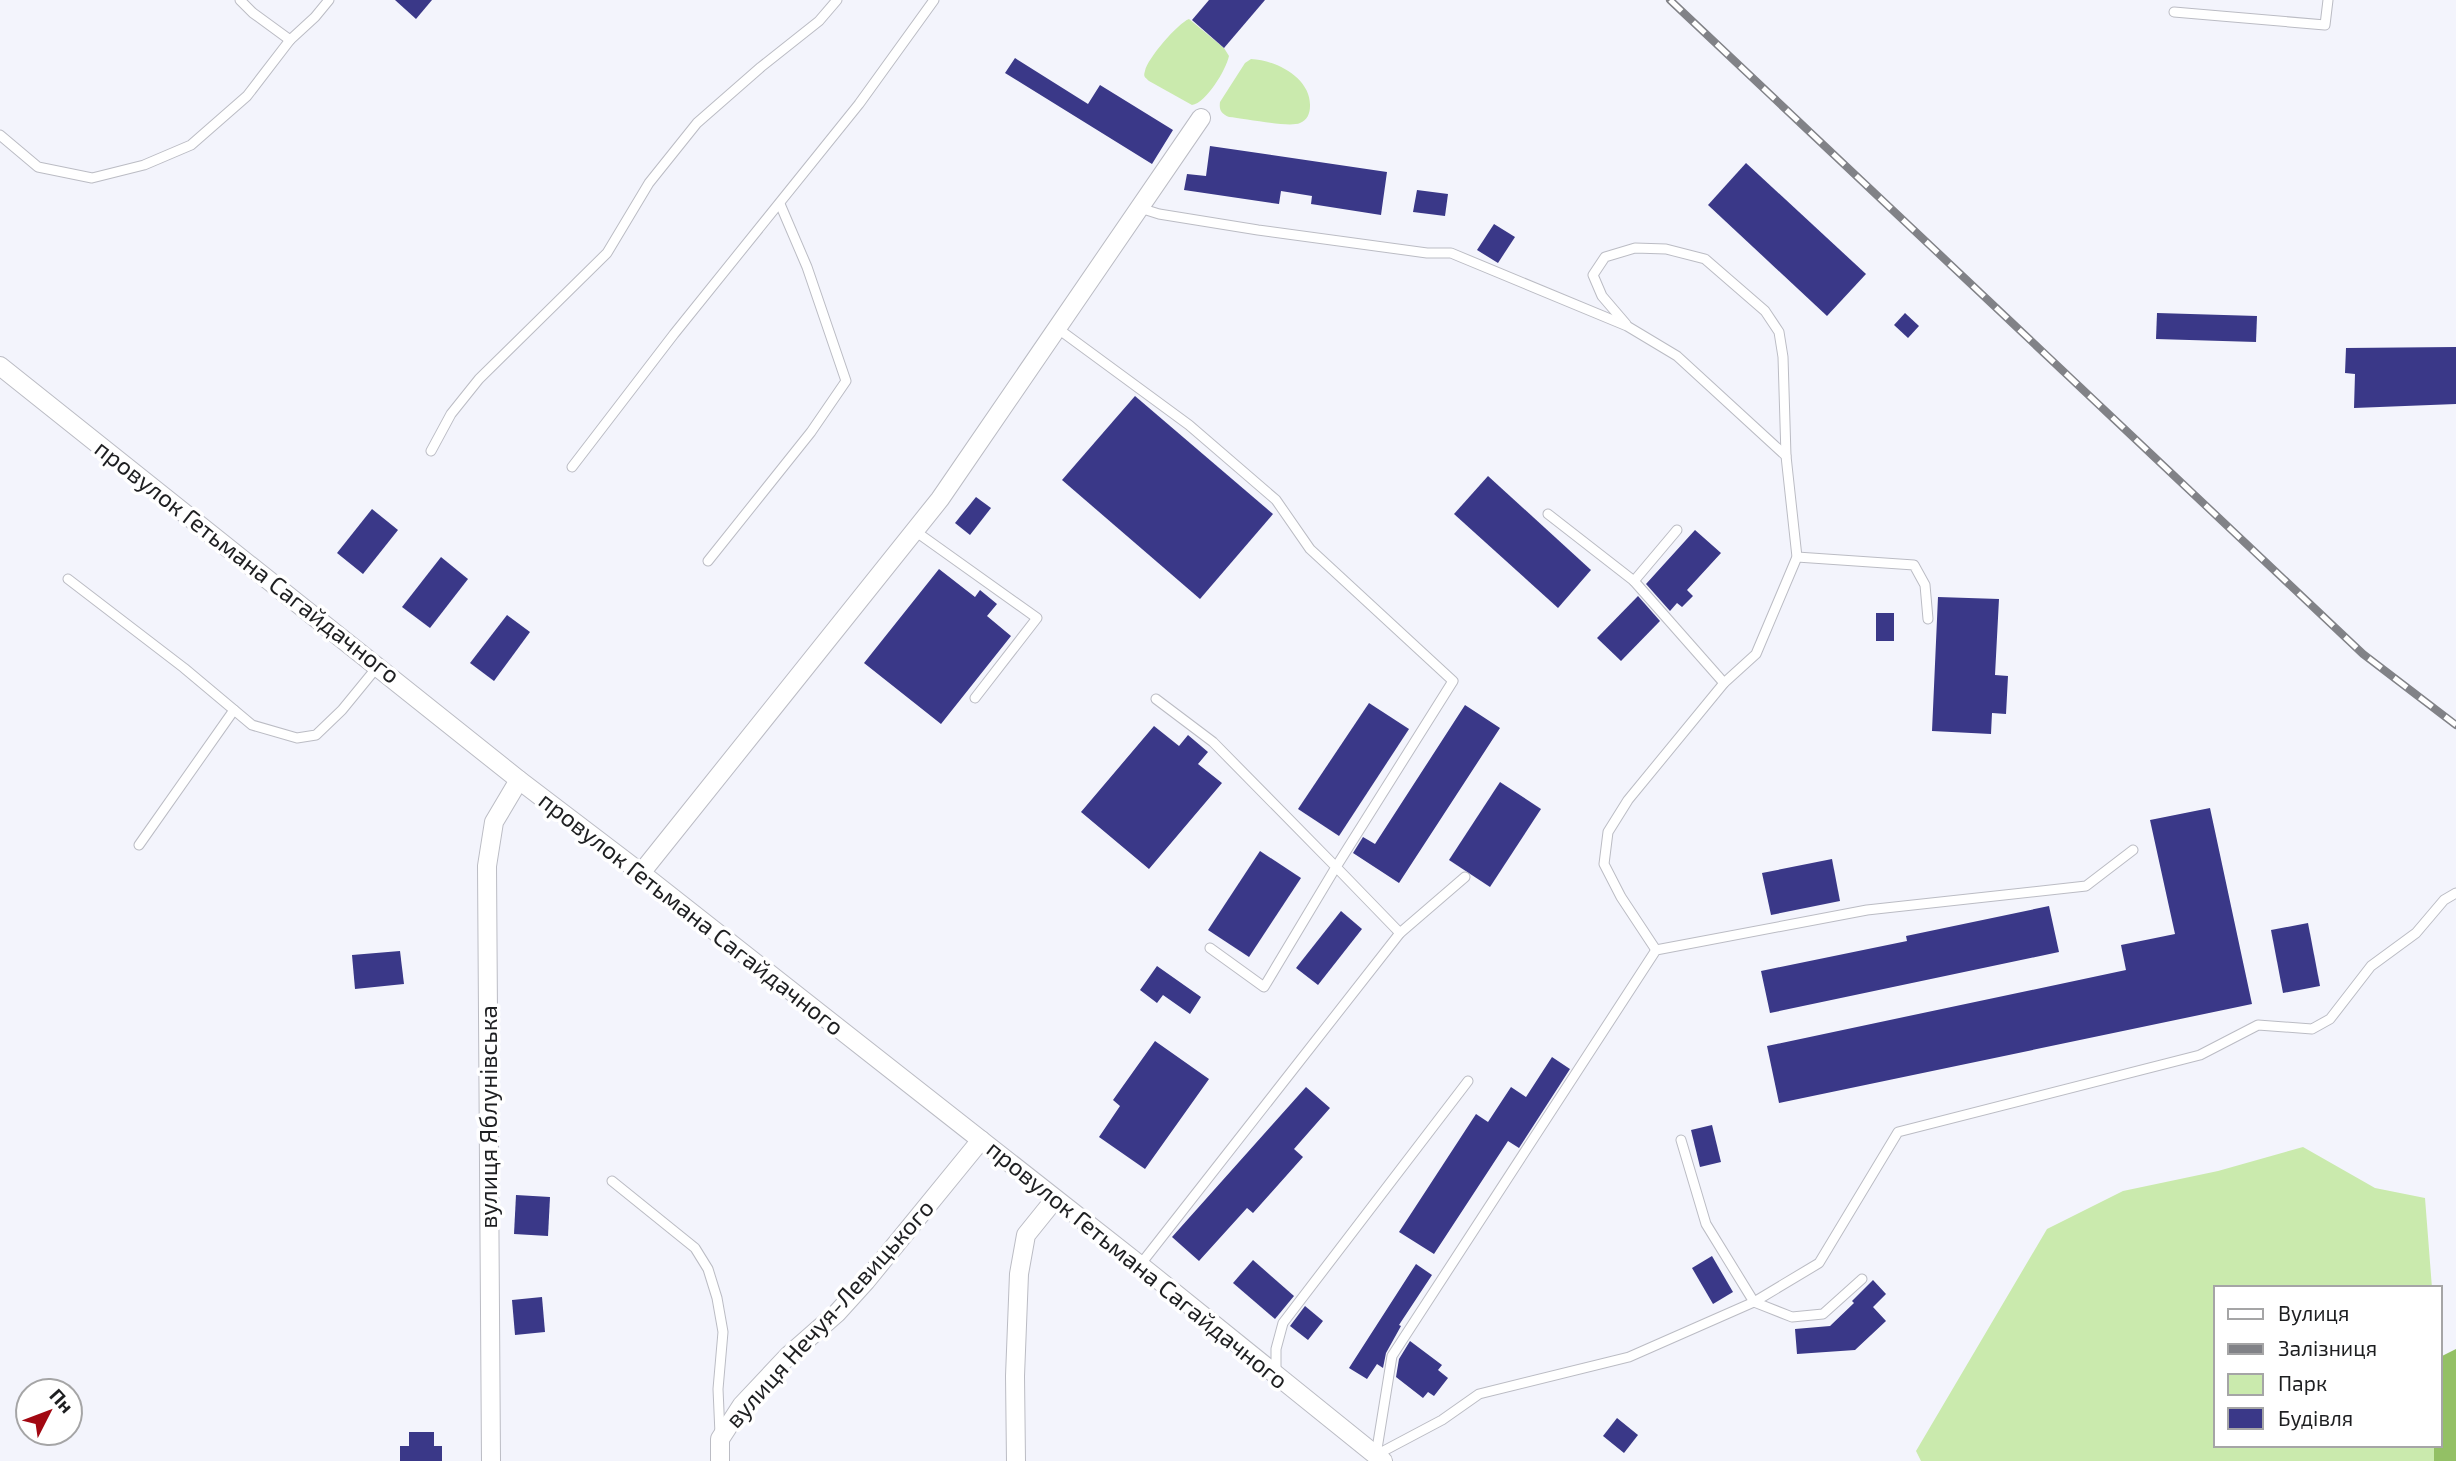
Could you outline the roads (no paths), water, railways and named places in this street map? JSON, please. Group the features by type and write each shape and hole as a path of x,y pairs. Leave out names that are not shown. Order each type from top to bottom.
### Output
{"street":[{"path":"641,873 940,499 1201,118"},
{"name":"провулок Гетьмана Сагайдачного","path":"0,366 519,780 1140,1265 1379,1458"},
{"name":"вулиця Яблунівська","path":"491,1461 487,866 494,822 519,780"},
{"name":"вулиця Нечуя-Левицького","path":"720,1461 720,1439 742,1405 788,1356 837,1313 866,1281 981,1140"},
{"path":"1016,1461 1018,1274 1026,1235 1055,1199"}],"lane":[{"path":"240,0 290,40"},
{"path":"0,135 38,167 92,178 144,165 191,145 247,96 290,40 315,17 328,0"},
{"path":"431,451 451,414 479,379 607,253 649,183 698,123 761,67 819,21 838,0"},
{"path":"572,467 674,334 859,104 934,0"},
{"path":"2174,12 2325,25 2328,0"},
{"path":"708,561 811,432 846,382 807,267 780,204"},
{"path":"1140,208 1159,214 1258,230 1427,253 1451,253 1627,326 1676,356 1786,456"},
{"path":"1627,326 1602,296 1593,275 1605,257 1635,248 1666,249 1705,260 1765,311 1779,332 1783,357 1786,456 1797,557 1756,654 1724,683 1628,800 1608,832 1604,864 1620,897 1656,950"},
{"path":"1058,328 1188,425 1276,500 1310,549 1452,681 1264,987 1210,948"},
{"path":"1548,514 1634,580 1724,683"},
{"path":"1634,580 1677,530"},
{"path":"915,531 1037,618 975,698"},
{"path":"1797,557 1914,565 1925,585 1927,619"},
{"path":"68,579 184,668 252,725 297,738 316,735 342,710 377,666"},
{"path":"1156,699 1213,742 1400,933"},
{"path":"139,845 234,710"},
{"path":"1379,1458 1392,1356 1656,950 1867,910 2086,887 2133,850"},
{"path":"1140,1265 1400,933 1465,877"},
{"path":"1379,1458 1443,1420 1479,1394 1629,1357 1754,1302 1819,1263 1898,1132 2200,1055 2258,1025 2312,1029 2330,1018 2371,966 2416,933 2444,900 2456,893"},
{"path":"1276,1375 1276,1349 1283,1323 1468,1081"},
{"path":"1681,1140 1706,1224 1754,1302 1792,1317 1823,1314 1862,1279"},
{"path":"612,1181 695,1248 708,1269 718,1298 723,1332 718,1389 720,1439"}],"railway":[{"path":"1670,0 2363,654 2456,725"}]}
